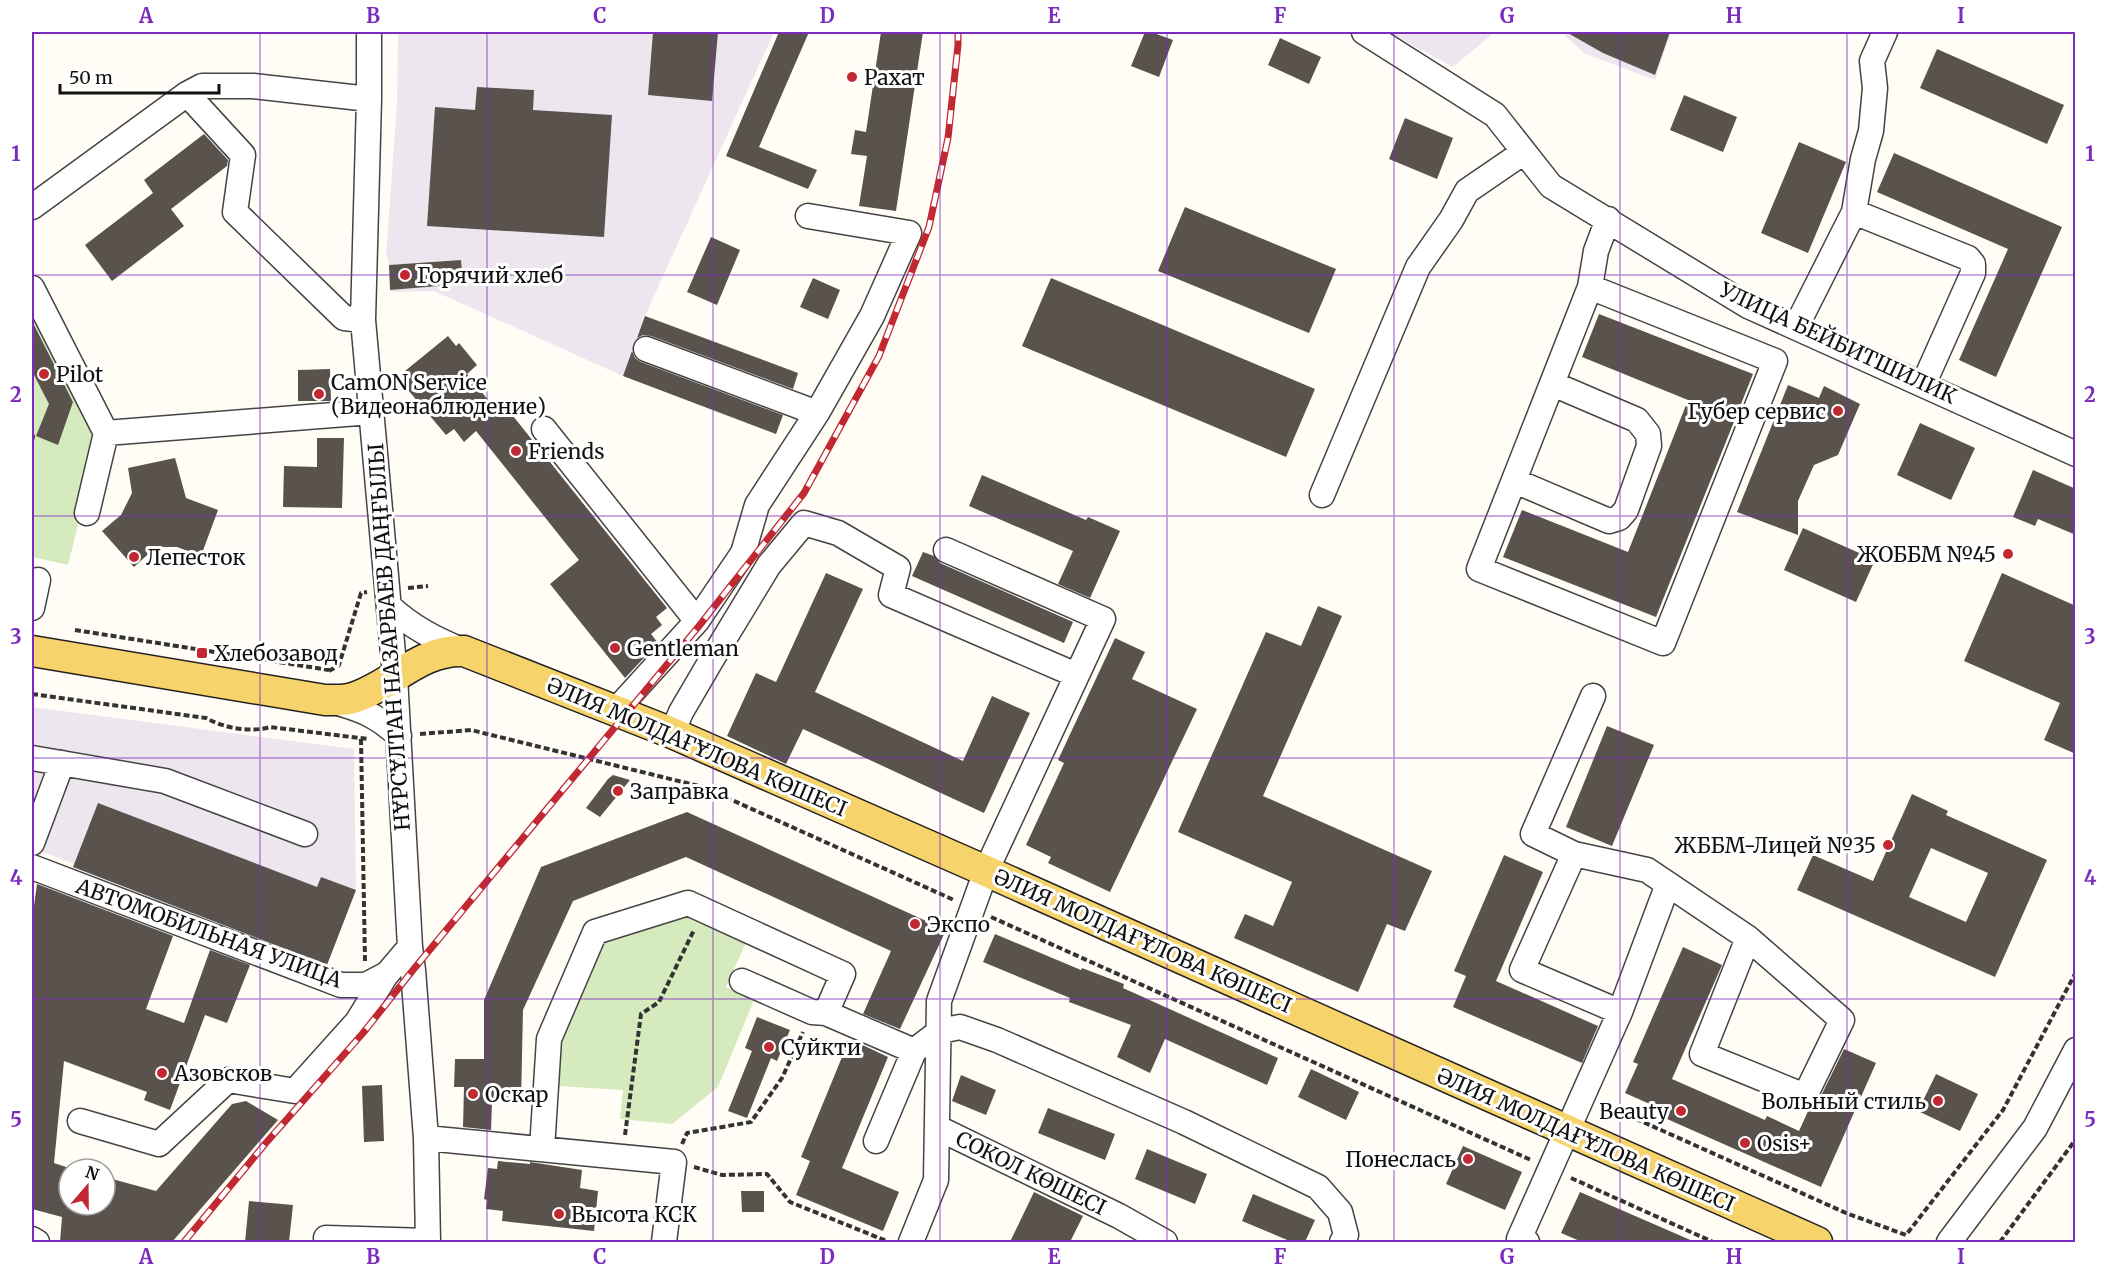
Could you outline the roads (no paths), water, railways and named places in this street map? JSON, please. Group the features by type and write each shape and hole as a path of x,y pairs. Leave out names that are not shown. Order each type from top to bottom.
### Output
{"main road":[{"path":"32,651 325,700 351,699 418,661 436,654 464,651"},
{"name":"ӘЛИЯ МОЛДАҒҰЛОВА КӨШЕСІ","path":"464,651 672,733 1817,1242"}],"street":[{"name":"НҰРСҰЛТАН НАЗАРБАЕВ ДАҢҒЫЛЫ","path":"369,32 363,320 395,676 410,947 426,1138 428,1242"},
{"name":"УЛИЦА БЕЙБИТШИЛИК","path":"1364,32 1495,115 1551,186 1748,306 2076,454"},
{"path":"1796,327 1854,212 1863,159 1871,131 1875,88 1872,61 1885,32"},
{"path":"32,207 187,94 202,86 253,86 369,99"},
{"path":"187,94 243,155 235,212 344,318 363,320"},
{"path":"1322,495 1418,267 1451,220 1467,191 1524,152"},
{"path":"1854,212 1968,258 1973,264 1973,273 1923,385"},
{"path":"616,710 697,621 743,553 757,506 817,413 872,316 909,233 808,216"},
{"path":"1590,287 1775,361 1664,643 1479,569 1590,287 1596,251 1608,219"},
{"path":"32,288 106,433 87,513"},
{"path":"646,349 817,413"},
{"path":"1515,481 1609,521 1619,518 1626,510 1649,446 1648,434 1637,420 1553,384"},
{"path":"106,433 371,412"},
{"path":"544,429 697,621"},
{"path":"672,733 702,676 769,565 804,523 838,533 898,568 891,595 1076,675"},
{"name":"СОКОЛ КӨШЕСІ","path":"946,550 1103,619 986,871 939,1001 938,1128 1119,1216 1165,1242"},
{"path":"32,608 38,580"},
{"path":"388,598 404,621 425,634 464,651"},
{"path":"1593,696 1533,834 1574,854 1647,870 1748,938 1842,1020 1805,1096 1702,1054 1748,938"},
{"path":"325,700 374,716 399,736"},
{"path":"32,758 165,782 305,834"},
{"path":"32,843 62,763"},
{"path":"1574,854 1522,970 1620,1012"},
{"name":"АВТОМОБИЛЬНАЯ УЛИЦА","path":"32,867 341,985 366,985 387,974 410,947"},
{"path":"1521,1241 1620,1012 1668,884"},
{"path":"542,1149 549,1038 595,932 688,903 843,974 819,1012"},
{"path":"80,1121 159,1144 228,1080 295,1090 357,1022 387,974"},
{"path":"742,981 914,1051"},
{"path":"876,1141 914,1051 940,1031 960,1027 997,1040 1184,1122 1318,1187 1340,1212 1346,1235 1342,1242"},
{"path":"1948,1242 2035,1128 2076,1050"},
{"path":"911,1242 936,1180 938,1128"},
{"path":"426,1138 674,1162 664,1242"},
{"path":"326,1238 428,1242"},
{"path":"32,1239 37,1242"}],"railway":[{"path":"184,1242 265,1144 363,1033 699,626 804,493 879,356 929,227 948,138 958,32"}],"place":[{"name":"Рахат","path":"852,77"},
{"name":"Горячий хлеб","path":"405,275"},
{"name":"Pilot","path":"44,374"},
{"name":"CamON Service (Видеонаблюдение)","path":"319,394"},
{"name":"Губер сервис","path":"1838,411"},
{"name":"Friends","path":"516,451"},
{"name":"ЖОББМ №45","path":"2008,554"},
{"name":"Лепесток","path":"134,557"},
{"name":"Gentleman","path":"615,648"},
{"name":"Хлебозавод","path":"202,653"},
{"name":"Заправка","path":"618,791"},
{"name":"ЖББМ-Лицей №35","path":"1888,845"},
{"name":"Экспо","path":"915,924"},
{"name":"Суйкти","path":"769,1047"},
{"name":"Азовсков","path":"162,1073"},
{"name":"Оскар","path":"473,1094"},
{"name":"Вольный стиль","path":"1938,1101"},
{"name":"Beauty","path":"1681,1111"},
{"name":"Osis+","path":"1745,1143"},
{"name":"Понеслась","path":"1468,1159"},
{"name":"Высота КСК","path":"559,1214"}]}
